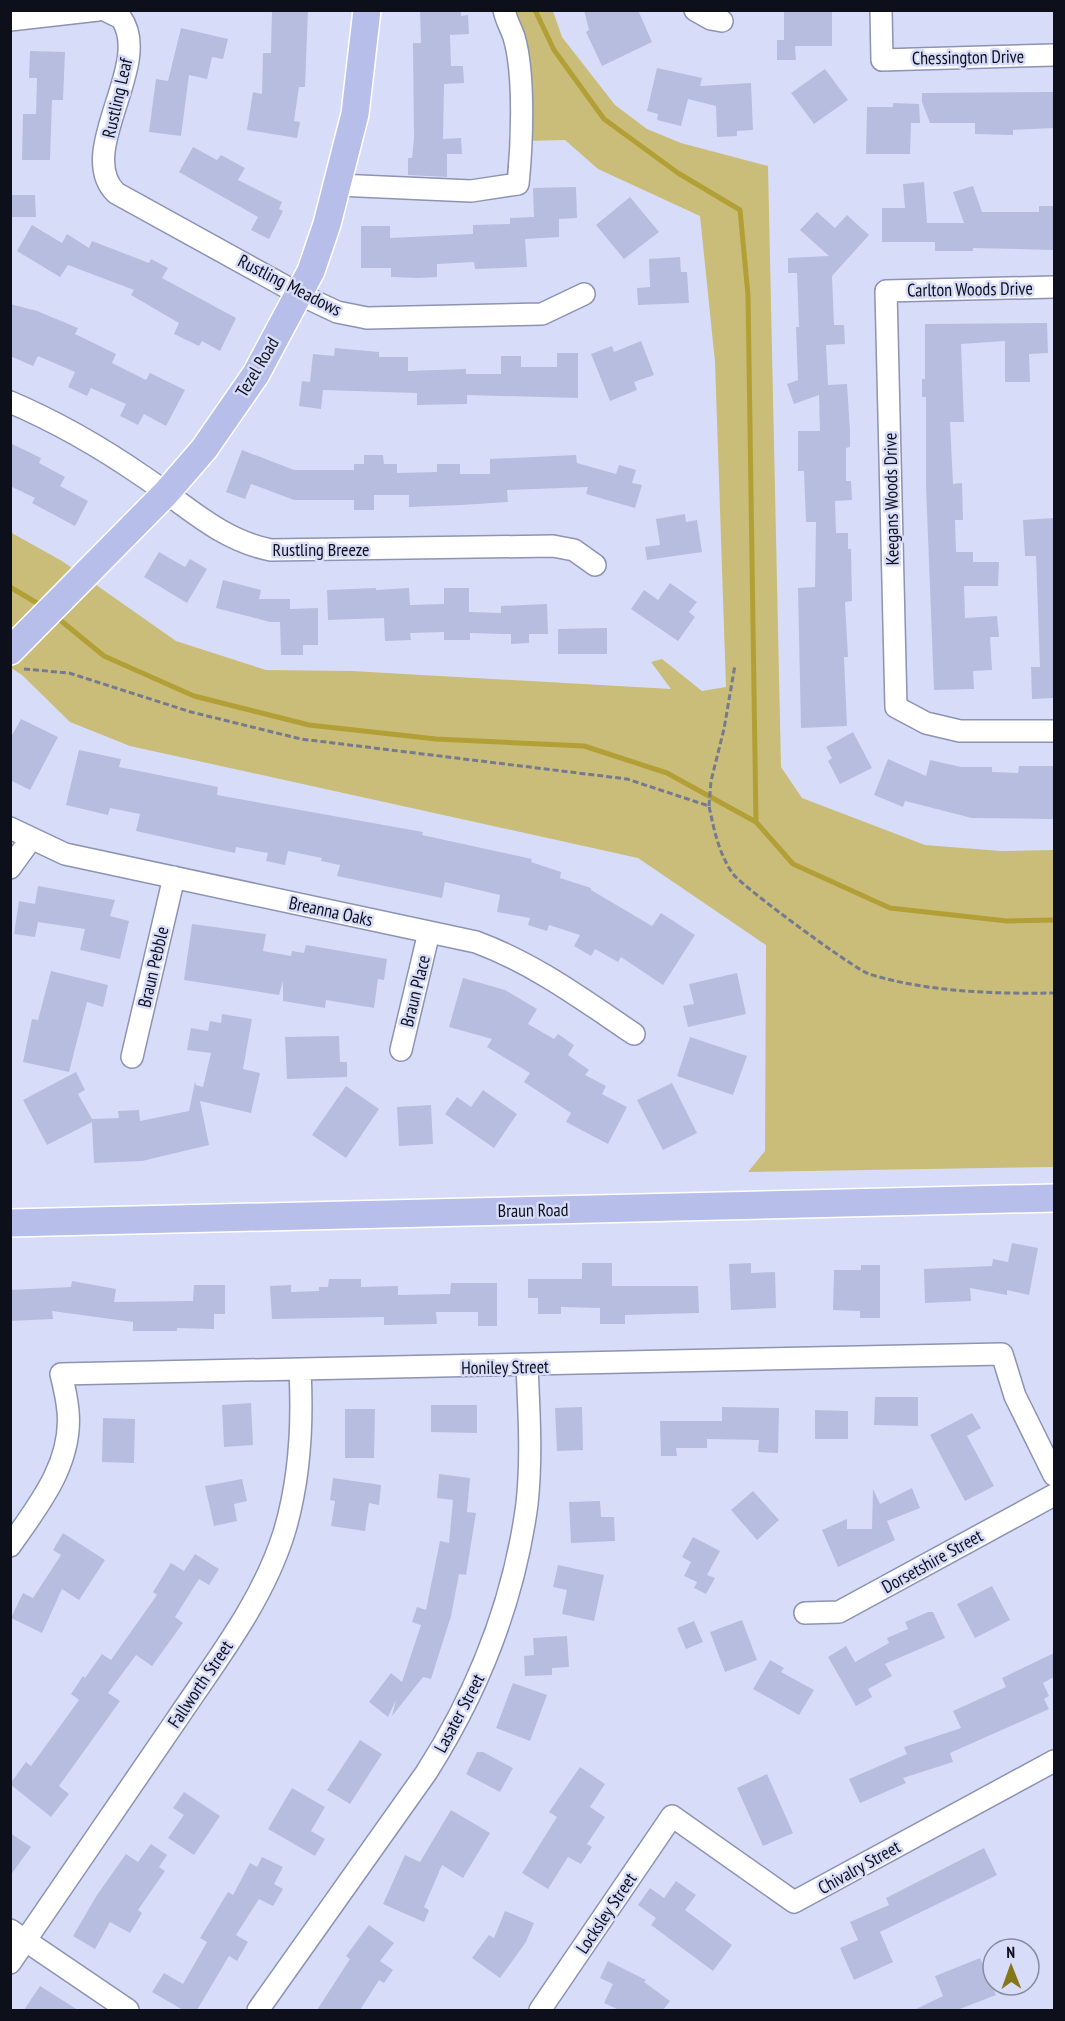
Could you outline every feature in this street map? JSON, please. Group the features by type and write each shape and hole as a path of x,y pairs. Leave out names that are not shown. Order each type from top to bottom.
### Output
{"main road":[{"name":"Tezel Road","path":"15,660 86,576 166,493 204,449 255,374 299,294 311,271 338,185 355,114 368,10"},
{"name":"Braun Road","path":"10,1223 1054,1198"}],"street":[{"path":"10,20 98,10"},
{"name":"Rustling Leaf","path":"102,161 125,68 129,41 121,18 105,10"},
{"path":"338,185 471,191 518,184 522,144 519,81 514,38 504,10"},
{"path":"695,10 711,19 722,21"},
{"name":"Chessington Drive","path":"881,10 882,60 1054,56"},
{"name":"Rustling Meadows","path":"102,161 108,185 116,193 299,294 337,312 367,318 542,314 584,294"},
{"name":"Carlton Woods Drive","path":"886,291 1054,287"},
{"name":"Keegans Woods Drive","path":"886,291 896,707 926,723 960,731 1054,731"},
{"name":"Rustling Breeze","path":"10,402 100,449 226,536 248,546 271,550 553,546 574,550 595,565"},
{"name":"Breanna Oaks","path":"10,828 65,854 476,942 514,956 634,1034"},
{"path":"10,868 31,839"},
{"name":"Braun Pebble","path":"132,1057 174,877"},
{"name":"Braun Place","path":"401,1050 429,932"},
{"name":"Honiley Street","path":"10,1546 42,1500 61,1460 68,1411 62,1374 300,1371 1002,1354 1019,1406 1054,1475"},
{"name":"Lasater Street","path":"258,2010 426,1773 448,1738 477,1683 500,1624 511,1584 527,1502 530,1436 527,1366"},
{"name":"Fallworth Street","path":"10,1963 18,1935 234,1635 269,1572 284,1534 297,1474 303,1413 300,1371"},
{"name":"Dorsetshire Street","path":"805,1612 839,1612 1054,1495"},
{"name":"Chivalry Street","path":"672,1816 794,1902 1054,1761"},
{"name":"Locksley Street","path":"540,2010 672,1816"},
{"path":"18,1935 128,2010"}],"path":[{"path":"15,660 69,673 191,712 301,739 627,779 708,806"},
{"path":"735,665 708,806 716,842 734,875 759,897 866,973 920,987 1054,993"}],"shaded area":[{"path":"510,11 553,11 562,37 615,105 647,129 681,143 768,166 781,767 802,798 925,845 1001,851 1054,850 1054,1167 748,1172 765,1151 766,945 638,858 130,746 70,722 22,675 11,668 10,532 62,561 176,641 266,670 352,671 671,689 651,662 662,659 702,691 726,687 715,362 700,216 598,169 565,140 526,141"}],"building":[{"path":"272,10 308,10 305,87 299,87 294,121 300,122 297,138 247,130 253,92 262,94 263,53 271,53"},
{"path":"420,10 461,10 461,16 468,15 469,34 450,35 451,66 463,66 464,83 444,84 443,139 461,138 462,154 447,154 447,177 408,175 408,158 412,158 414,139 413,43 421,43"},
{"path":"584,10 638,10 652,42 602,66 586,32 589,30"},
{"path":"784,10 832,10 832,46 795,46 796,60 777,60 777,40 784,40"},
{"path":"181,28 228,39 223,59 212,57 207,79 189,75 181,136 149,132 156,79 168,81"},
{"path":"30,51 65,52 63,100 52,100 50,160 22,160 23,114 36,114 37,78 29,78"},
{"path":"657,68 702,78 700,86 751,83 753,130 737,131 737,136 717,137 716,106 688,99 681,126 657,120 658,114 647,111"},
{"path":"825,69 848,100 814,124 791,93"},
{"path":"1054,92 1054,128 1013,130 1013,135 975,134 975,123 930,123 922,102 922,93"},
{"path":"893,103 919,104 920,123 911,123 910,154 866,154 867,107 893,107"},
{"path":"193,147 217,160 221,155 245,168 238,180 282,202 279,209 283,211 269,239 251,230 258,217 179,172"},
{"path":"924,182 927,223 964,223 953,192 973,186 982,212 1039,212 1039,206 1054,206 1054,250 973,248 973,251 935,251 935,242 882,242 882,208 905,208 903,184"},
{"path":"576,187 577,218 559,219 559,237 525,239 527,267 475,269 474,262 437,264 437,277 419,278 391,277 391,268 361,268 361,226 390,226 390,238 473,234 473,225 510,224 510,218 534,217 533,188"},
{"path":"10,195 35,195 36,217 10,217"},
{"path":"630,197 659,232 624,259 596,225"},
{"path":"817,212 835,228 847,215 869,235 832,276 834,325 844,325 845,344 826,345 828,385 847,384 850,431 850,447 846,448 846,481 851,481 852,500 835,501 836,533 848,533 848,549 851,549 852,601 845,602 848,657 844,657 847,726 801,728 798,588 815,587 816,522 806,522 804,471 798,471 798,431 820,431 819,395 794,404 787,384 798,380 796,327 799,327 797,273 788,273 788,258 829,256 800,230"},
{"path":"32,225 62,243 67,234 89,248 92,241 149,263 151,259 168,268 162,278 236,318 220,351 202,341 199,346 174,334 179,323 131,295 134,290 68,265 60,277 17,251"},
{"path":"680,257 681,272 687,272 689,303 638,305 637,288 650,287 649,259"},
{"path":"10,304 37,311 78,328 75,334 116,354 112,363 146,380 150,373 185,390 166,426 144,414 138,425 120,416 126,404 91,388 87,396 68,387 75,372 38,356 33,366 10,356"},
{"path":"1047,323 1048,353 1029,354 1030,382 1005,382 1005,341 961,344 964,422 950,422 953,484 962,483 963,520 955,520 956,552 973,552 973,562 999,562 998,586 964,586 965,618 997,616 999,637 990,637 992,670 973,671 974,689 934,690 926,485 926,397 922,397 922,379 925,379 925,324"},
{"path":"641,341 654,375 634,382 637,390 610,401 591,354 612,346 614,352"},
{"path":"335,348 379,352 379,357 408,357 408,371 466,369 466,374 501,374 501,356 521,356 521,367 557,367 557,353 578,353 578,398 467,395 467,404 417,405 417,393 323,390 321,409 299,406 302,381 310,382 313,354 334,356"},
{"path":"10,443 41,458 39,463 65,477 60,486 88,501 75,526 32,503 35,498 10,486"},
{"path":"242,450 294,470 354,470 354,464 364,464 364,455 383,455 384,464 397,464 397,473 437,472 437,464 460,464 460,474 490,474 490,459 576,455 577,463 616,474 619,465 636,470 632,483 642,485 635,508 586,494 588,487 507,490 508,502 409,507 409,495 374,495 374,510 354,510 354,500 294,500 251,484 245,499 226,492"},
{"path":"685,514 686,522 697,520 702,552 647,560 645,547 660,545 656,519"},
{"path":"1054,518 1054,698 1032,699 1031,667 1040,667 1036,556 1025,556 1023,520"},
{"path":"159,552 185,567 190,559 207,569 187,603 144,577"},
{"path":"223,580 261,590 259,599 290,599 290,609 318,608 318,645 303,645 303,655 281,655 280,622 270,622 216,608"},
{"path":"670,583 697,602 689,612 695,617 678,641 631,609 644,590 658,600"},
{"path":"376,588 376,590 409,588 410,605 444,604 444,588 469,588 469,612 501,613 501,606 547,604 548,634 529,634 529,643 511,644 511,634 470,633 470,640 444,640 444,632 410,633 411,640 385,641 384,618 328,620 327,590"},
{"path":"607,628 607,654 558,654 558,629"},
{"path":"21,719 58,737 30,790 10,780 10,739"},
{"path":"853,732 872,768 840,784 828,761 832,758 826,747"},
{"path":"79,750 121,759 119,767 218,787 217,795 423,832 422,835 532,859 531,862 561,872 560,878 591,888 652,926 661,913 695,935 663,985 621,957 618,962 595,949 591,956 574,946 580,935 549,925 547,931 528,925 530,918 497,912 500,895 445,882 442,898 337,876 340,865 321,861 322,858 288,851 285,865 266,861 268,853 236,847 235,853 136,831 140,814 110,808 108,815 66,805"},
{"path":"888,759 926,776 930,760 961,767 992,767 992,772 1018,773 1019,766 1054,766 1054,819 972,818 905,801 903,807 874,795"},
{"path":"38,886 115,900 110,916 129,921 120,959 80,950 85,929 38,922 35,937 14,934 19,901 35,904"},
{"path":"192,924 266,934 263,951 291,956 292,951 304,953 306,945 387,959 384,980 378,979 374,1008 326,1000 325,1008 283,1001 283,981 279,995 184,980"},
{"path":"51,971 108,985 103,1007 87,1002 69,1072 23,1062 32,1019 38,1020"},
{"path":"737,973 746,1014 688,1027 683,1006 694,1004 689,984"},
{"path":"463,978 505,990 537,1009 528,1024 554,1039 558,1034 574,1045 568,1055 589,1070 585,1075 606,1086 602,1094 627,1107 608,1144 566,1122 571,1113 524,1082 530,1073 487,1047 492,1039 449,1027"},
{"path":"222,1014 252,1019 243,1069 260,1073 251,1113 200,1101 209,1145 142,1161 94,1163 92,1122 47,1145 23,1100 76,1072 85,1090 78,1094 92,1119 119,1118 118,1111 139,1110 140,1121 189,1111 195,1082 196,1085 203,1087 211,1053 187,1050 191,1028 208,1031 210,1021 221,1023"},
{"path":"339,1036 340,1062 347,1062 347,1077 287,1079 285,1037"},
{"path":"690,1037 747,1056 733,1095 677,1076"},
{"path":"672,1083 697,1133 663,1150 637,1100"},
{"path":"346,1086 379,1109 346,1158 312,1135"},
{"path":"483,1090 517,1114 494,1148 445,1114 457,1097 471,1107"},
{"path":"431,1105 433,1144 399,1146 397,1107"},
{"path":"1012,1243 1038,1248 1029,1295 1007,1290 1007,1295 970,1288 971,1301 925,1303 924,1269 992,1266 993,1259 1008,1262"},
{"path":"582,1263 612,1263 612,1286 698,1286 699,1313 625,1315 625,1324 600,1324 600,1308 561,1307 561,1314 538,1314 538,1298 528,1298 528,1279 582,1279"},
{"path":"751,1263 751,1273 775,1272 776,1308 731,1310 729,1264"},
{"path":"861,1265 880,1265 880,1318 860,1318 860,1311 833,1310 834,1270 861,1270"},
{"path":"329,1279 361,1279 361,1287 398,1286 398,1295 450,1294 451,1283 497,1283 497,1326 478,1326 478,1312 436,1312 437,1324 384,1325 384,1317 272,1319 270,1286 291,1285 291,1292 319,1291 319,1287 328,1287"},
{"path":"72,1281 116,1289 114,1302 193,1301 194,1285 225,1285 225,1314 214,1314 214,1329 177,1328 177,1331 133,1331 133,1322 52,1311 53,1319 10,1321 10,1290 71,1287"},
{"path":"875,1397 918,1397 918,1426 874,1425"},
{"path":"251,1403 253,1445 224,1447 222,1405"},
{"path":"431,1405 477,1405 477,1433 431,1432"},
{"path":"582,1407 583,1450 557,1451 555,1408"},
{"path":"722,1407 779,1408 778,1453 758,1452 759,1440 707,1439 707,1448 676,1448 677,1456 661,1456 660,1421 722,1421"},
{"path":"345,1409 375,1409 374,1458 345,1458"},
{"path":"815,1410 848,1411 848,1439 815,1439"},
{"path":"972,1413 981,1428 967,1436 994,1486 965,1501 930,1435"},
{"path":"103,1418 135,1419 134,1463 102,1462"},
{"path":"439,1474 470,1478 467,1512 476,1513 466,1575 459,1574 451,1616 431,1679 423,1677 392,1716 396,1700 388,1717 369,1702 391,1673 402,1682 421,1625 412,1622 417,1607 426,1610 440,1541 449,1543 453,1500 437,1498"},
{"path":"333,1478 381,1485 379,1505 369,1503 365,1531 331,1526 335,1501 330,1500"},
{"path":"242,1479 247,1501 234,1504 237,1521 214,1526 205,1486"},
{"path":"912,1488 920,1508 887,1521 895,1540 838,1567 822,1530 847,1519 847,1529 872,1529 873,1489 880,1504"},
{"path":"753,1491 779,1520 757,1540 731,1510"},
{"path":"600,1501 601,1517 614,1517 615,1541 571,1543 569,1502"},
{"path":"63,1533 105,1560 79,1600 62,1589 42,1633 11,1618 23,1593 33,1598 61,1555 53,1550"},
{"path":"693,1537 720,1551 707,1575 715,1578 706,1594 694,1588 697,1582 684,1576 691,1562 682,1557"},
{"path":"195,1554 219,1569 209,1585 199,1579 175,1617 183,1623 152,1666 136,1655 108,1693 120,1701 59,1786 69,1794 51,1817 10,1784 26,1762 31,1766 79,1700 71,1694 83,1676 85,1678 102,1654 111,1660 157,1595 153,1592 171,1563 184,1571"},
{"path":"558,1565 604,1575 594,1621 562,1614 567,1590 553,1587"},
{"path":"992,1586 1010,1620 975,1638 957,1604"},
{"path":"933,1612 945,1638 885,1664 892,1676 868,1689 872,1697 856,1706 828,1657 846,1646 855,1662 889,1643 887,1638 908,1629 905,1622"},
{"path":"742,1620 757,1660 725,1672 710,1632"},
{"path":"694,1621 703,1642 686,1649 677,1628"},
{"path":"567,1636 569,1667 552,1668 552,1675 525,1676 524,1656 534,1655 533,1638"},
{"path":"1054,1653 1054,1677 1043,1683 1049,1696 1044,1699 1049,1709 950,1753 953,1762 903,1778 906,1783 860,1803 849,1779 907,1754 904,1747 961,1728 953,1711 1006,1687 1002,1678"},
{"path":"770,1660 784,1668 781,1672 814,1690 799,1715 753,1689"},
{"path":"513,1683 547,1695 530,1741 496,1728"},
{"path":"360,1740 382,1754 350,1804 327,1790"},
{"path":"477,1752 483,1752 513,1768 500,1792 466,1774"},
{"path":"580,1767 605,1784 590,1807 605,1817 587,1844 592,1847 581,1864 568,1857 548,1889 522,1873 557,1817 549,1812"},
{"path":"767,1774 793,1833 763,1846 737,1788"},
{"path":"292,1788 325,1807 311,1831 325,1839 315,1856 268,1829"},
{"path":"184,1792 220,1816 194,1855 168,1838 184,1815 173,1808"},
{"path":"451,1810 490,1833 463,1878 442,1865 424,1907 429,1910 424,1922 383,1904 405,1855 420,1862"},
{"path":"10,1833 31,1847 10,1876"},
{"path":"151,1844 167,1855 159,1867 165,1871 138,1910 142,1913 130,1933 110,1922 95,1949 73,1936 97,1895 126,1854 138,1862"},
{"path":"984,1848 997,1875 880,1932 893,1962 854,1980 840,1948 858,1940 850,1922 889,1905 886,1898"},
{"path":"262,1857 283,1867 274,1884 283,1889 273,1906 259,1899 236,1935 248,1942 237,1961 229,1956 197,2010 183,2010 152,1992 164,1973 183,1984 207,1942 200,1938 228,1892 233,1895 250,1863 257,1867"},
{"path":"676,1881 696,1895 685,1910 732,1945 713,1971 651,1925 656,1918 638,1905 650,1888 664,1898"},
{"path":"505,1911 534,1923 526,1942 500,1978 472,1958 489,1935 494,1938"},
{"path":"369,1925 394,1943 380,1961 393,1970 384,1983 379,1980 360,2010 317,2010 350,1959 346,1956"},
{"path":"980,1958 981,1997 991,1997 957,2010 914,2010 943,1996 935,1976"},
{"path":"608,1961 646,1980 644,1982 670,2001 663,2010 619,2010 604,2003 613,1984 600,1978"},
{"path":"40,1986 78,2010 24,2010"}],"waterway":[{"path":"535,10 554,50 604,119 678,173 740,210 748,295 756,822"},
{"path":"10,587 42,606"},
{"path":"54,615 104,656 194,696 309,725 436,739 584,746 667,773 756,822 793,864 890,908 1007,921 1054,920"}]}
